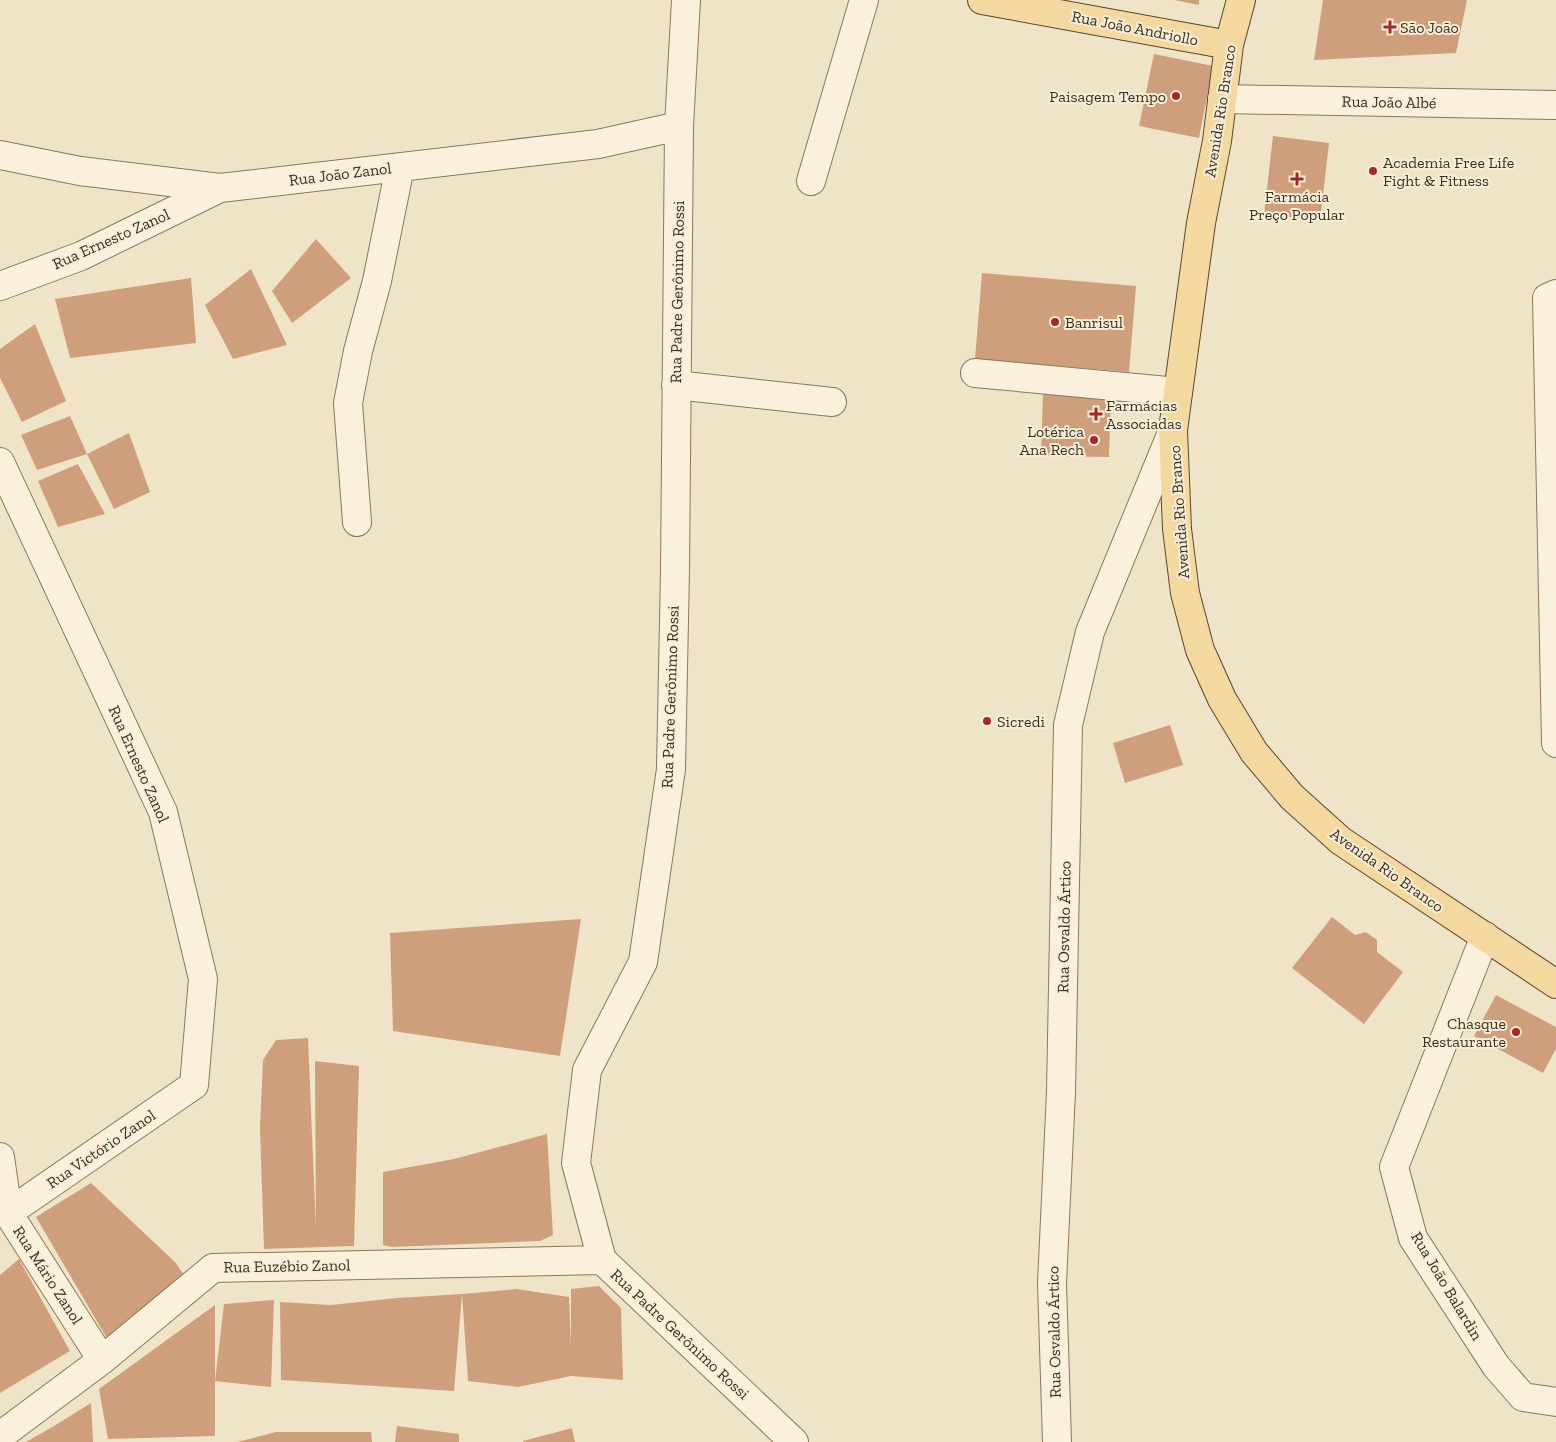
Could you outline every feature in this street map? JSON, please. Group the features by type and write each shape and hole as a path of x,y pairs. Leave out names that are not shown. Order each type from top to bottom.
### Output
{"main road":[{"name":"Rua João Andriollo","path":"982,0 1229,45"},
{"name":"Avenida Rio Branco","path":"1241,0 1229,45 1217,141 1201,223 1173,430 1177,529 1185,593 1200,650 1222,699 1254,752 1292,797 1341,842 1556,984"}],"street":[{"name":"Rua Padre Gerônimo Rossi","path":"686,0 679,126 671,769 643,962 587,1070 576,1164 602,1260 794,1442"},
{"path":"811,181 864,0"},
{"name":"Rua João Albé","path":"1222,99 1556,105"},
{"name":"Rua João Zanol","path":"0,155 80,171 220,188 598,144 679,126"},
{"path":"357,522 348,402 358,351 377,281 400,167"},
{"name":"Rua Ernesto Zanol","path":"0,286 81,256 220,188"},
{"path":"1551,296 1556,743"},
{"path":"975,373 1178,392"},
{"path":"676,385 832,402"},
{"name":"Rua Osvaldo Ártico","path":"1057,1442 1052,1282 1060,1092 1068,725 1090,632 1173,430"},
{"name":"Rua Ernesto Zanol","path":"0,462 163,812 203,979 194,1085"},
{"name":"Rua João Balardin","path":"1485,936 1394,1167 1414,1238 1496,1366 1523,1398 1556,1402"},
{"name":"Rua Victório Zanol","path":"8,1213 194,1085"},
{"name":"Rua Mário Zanol","path":"0,1157 8,1213 102,1360"},
{"name":"Rua Euzébio Zanol","path":"0,1436 102,1360 213,1268 602,1260"}],"building":[{"path":"1174,0 1199,0 1199,5"},
{"name":"São João","path":"1323,0 1467,0 1456,53 1314,60"},
{"name":"Paisagem Tempo","path":"1154,54 1213,66 1199,138 1139,126"},
{"name":"Farmácia Preço Popular","path":"1273,136 1329,143 1320,221 1264,214"},
{"path":"316,239 351,278 292,323 272,291"},
{"path":"251,269 287,345 233,359 205,305"},
{"name":"Banrisul","path":"982,273 1136,286 1129,372 975,359"},
{"path":"191,278 196,343 70,358 55,299"},
{"path":"35,324 66,401 22,422 0,378 0,349"},
{"path":"1043,394 1111,396 1109,457 1041,456"},
{"path":"70,416 87,454 37,470 21,435"},
{"path":"129,433 150,492 114,509 87,454"},
{"path":"78,464 105,514 58,527 38,481"},
{"path":"1170,725 1183,765 1125,783 1113,743"},
{"path":"1332,917 1355,935 1366,932 1377,940 1377,952 1403,972 1364,1024 1292,968"},
{"path":"581,919 560,1056 393,1031 390,933"},
{"name":"Chasque Restaurante","path":"1496,995 1556,1027 1556,1049 1543,1073 1474,1036"},
{"path":"308,1038 316,1229 315,1061 359,1066 354,1246 264,1249 260,1128 263,1060 276,1040"},
{"path":"547,1134 553,1235 540,1241 392,1247 383,1245 383,1172 454,1159"},
{"path":"91,1183 175,1262 187,1279 109,1342 36,1217"},
{"path":"19,1259 70,1351 0,1393 0,1275"},
{"path":"599,1286 621,1308 623,1380 571,1376 518,1387 468,1381 462,1294 517,1289 569,1297 571,1347 571,1289"},
{"path":"462,1294 454,1391 281,1380 280,1302 331,1305"},
{"path":"274,1300 271,1387 215,1381 224,1304"},
{"path":"215,1305 215,1436 108,1439 99,1389"},
{"path":"91,1403 93,1442 26,1442 54,1426"},
{"path":"397,1426 459,1434 459,1442 395,1442"},
{"path":"572,1428 575,1442 523,1442 523,1441"},
{"path":"276,1432 371,1432 372,1442 237,1442"}],"place":[{"name":"São João","path":"1390,27"},
{"name":"Paisagem Tempo","path":"1176,96"},
{"name":"Academia Free Life Fight & Fitness","path":"1373,171"},
{"name":"Farmácia Preço Popular","path":"1297,179"},
{"name":"Banrisul","path":"1055,322"},
{"name":"Farmácias Associadas","path":"1096,414"},
{"name":"Lotérica Ana Rech","path":"1094,440"},
{"name":"Sicredi","path":"987,721"},
{"name":"Chasque Restaurante","path":"1516,1032"}]}
